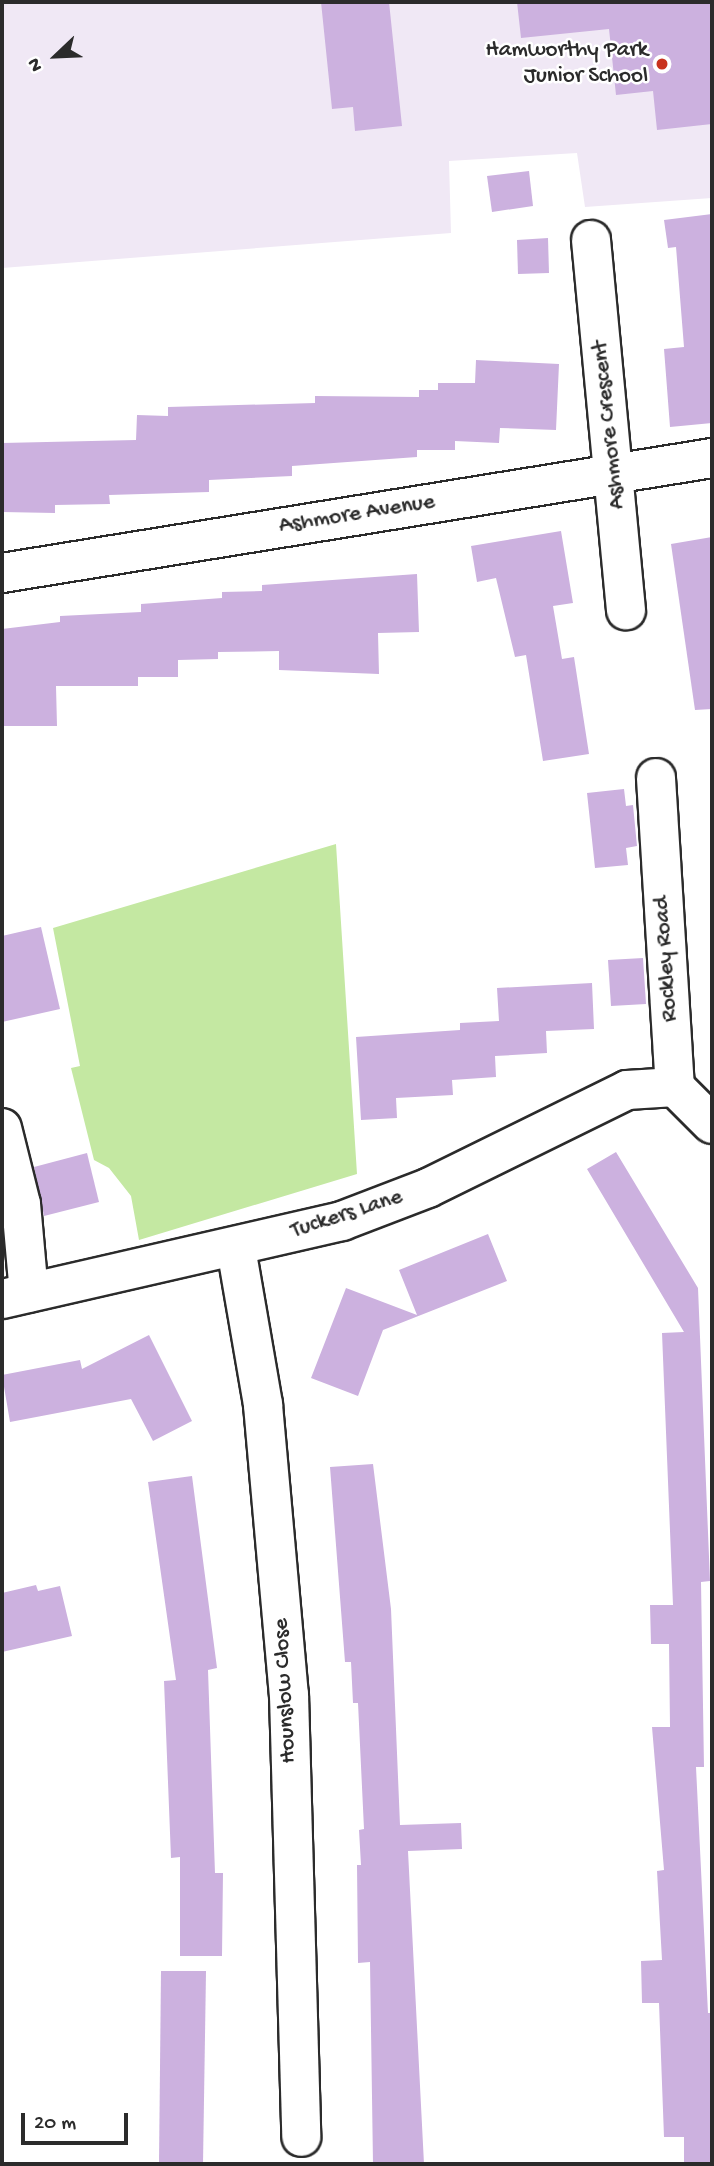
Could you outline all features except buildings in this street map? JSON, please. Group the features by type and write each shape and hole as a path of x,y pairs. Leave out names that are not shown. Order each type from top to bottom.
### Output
{"street":[{"name":"Ashmore Crescent","path":"592,240 616,472 626,610"},
{"name":"Ashmore Avenue","path":"2,573 712,458"},
{"name":"Rockley Road","path":"656,778 675,1087"},
{"path":"675,1087 712,1124"},
{"name":"Tuckers Lane","path":"15,1296 236,1248 342,1221 428,1188 626,1090 675,1087"},
{"path":"2,1128 21,1204 15,1296"},
{"name":"Hounslow Close","path":"236,1248 263,1405 289,1695 301,2137"}],"shaded area":[{"path":"2,2 712,2 712,198 585,207 577,153 449,161 451,233 2,268"}],"green space":[{"path":"336,844 357,1174 139,1240 131,1196 109,1168 94,1160 71,1068 80,1066 53,928"}],"place":[{"name":"Hamworthy Park Junior School","path":"662,64"}]}
